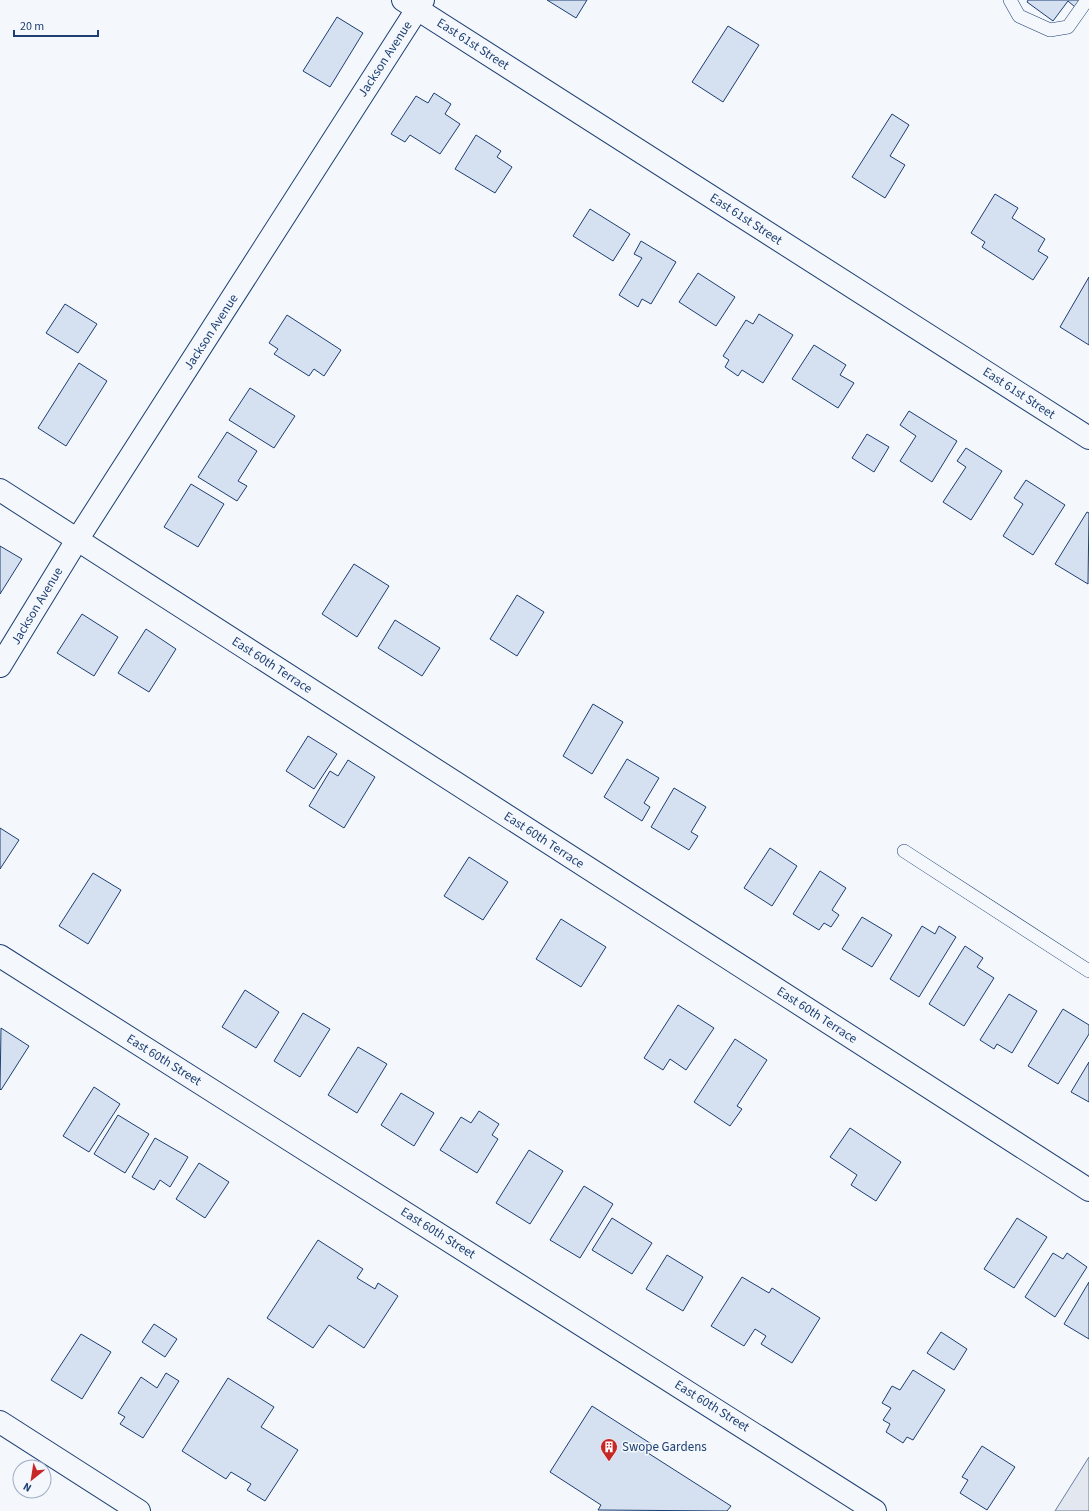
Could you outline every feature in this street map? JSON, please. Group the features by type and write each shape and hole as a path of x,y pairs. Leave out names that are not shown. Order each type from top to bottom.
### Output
{"street":[{"name":"East 61st Street","path":"415,3 1089,438"},
{"name":"Jackson Avenue","path":"0,666 77,540 415,3"},
{"name":"East 60th Terrace","path":"0,490 1089,1190"},
{"name":"East 60th Street","path":"0,956 875,1511"},
{"path":"0,1422 139,1511"}],"lane":[{"path":"1010,0 1019,16 1050,30 1068,27 1087,0"},
{"path":"904,851 1089,971"}],"shaded area":[{"path":"1089,1457 1089,1511 1055,1511"}],"building":[{"path":"547,0 587,0 576,18"},
{"path":"1028,0 1080,0 1075,7 1068,1 1053,21 1027,2"},
{"path":"337,17 363,33 330,87 303,71"},
{"path":"728,26 759,45 723,102 692,82"},
{"path":"434,93 451,104 445,114 460,124 440,154 410,135 405,142 391,134 416,96 428,103"},
{"path":"892,114 909,125 890,156 905,165 885,198 852,177"},
{"path":"476,135 501,151 497,157 512,167 495,193 455,169"},
{"path":"995,194 1018,208 1012,218 1045,239 1038,251 1048,257 1033,280 982,247 985,242 971,233"},
{"path":"590,209 630,234 613,261 573,236"},
{"path":"641,241 676,262 651,304 642,299 638,307 619,295 642,258 634,254"},
{"path":"698,273 735,297 716,326 679,302"},
{"path":"1089,277 1089,345 1060,327"},
{"path":"65,304 97,324 78,353 46,333"},
{"path":"759,314 793,335 763,383 742,370 738,376 725,367 729,360 723,356 746,320 753,324"},
{"path":"287,315 341,350 324,376 314,369 309,376 274,354 278,349 269,343"},
{"path":"814,345 846,365 840,375 854,383 838,408 792,379"},
{"path":"79,363 107,381 66,446 38,428"},
{"path":"250,388 295,416 274,448 229,420"},
{"path":"909,411 957,441 932,482 900,461 916,436 900,425"},
{"path":"227,432 257,451 238,481 247,486 237,501 198,477"},
{"path":"867,434 889,447 874,472 852,458"},
{"path":"966,448 1002,471 971,520 943,502 966,467 957,461"},
{"path":"1026,480 1065,505 1033,555 1003,536 1023,504 1014,498"},
{"path":"191,484 224,504 198,547 164,527"},
{"path":"1087,512 1089,513 1088,584 1055,564"},
{"path":"0,546 22,559 0,594"},
{"path":"354,564 389,586 357,637 322,614"},
{"path":"517,595 544,612 517,656 490,639"},
{"path":"82,614 118,637 94,676 57,653"},
{"path":"395,620 440,648 422,676 378,648"},
{"path":"146,629 176,649 149,692 118,673"},
{"path":"593,704 623,722 592,774 563,756"},
{"path":"308,736 337,754 314,789 286,771"},
{"path":"627,759 659,778 644,803 650,807 642,821 604,797"},
{"path":"348,760 375,777 344,828 309,806 330,771 338,776"},
{"path":"674,788 706,807 691,832 698,836 689,850 651,827"},
{"path":"0,828 19,840 0,869"},
{"path":"770,848 797,866 772,906 744,888"},
{"path":"469,857 508,882 483,920 444,896"},
{"path":"820,871 846,888 832,910 839,915 831,927 824,923 819,930 793,914"},
{"path":"93,873 121,890 88,944 59,926"},
{"path":"862,917 892,935 872,967 842,949"},
{"path":"561,919 606,947 581,987 536,959"},
{"path":"922,926 935,934 939,926 956,937 919,997 890,979"},
{"path":"965,946 983,958 977,967 994,978 964,1026 929,1004"},
{"path":"245,990 279,1012 256,1048 222,1027"},
{"path":"1009,994 1037,1011 1012,1053 997,1044 994,1049 980,1040"},
{"path":"678,1005 714,1028 686,1070 670,1059 663,1070 644,1058"},
{"path":"1063,1009 1089,1025 1089,1034 1058,1084 1028,1066"},
{"path":"303,1013 330,1029 300,1077 274,1061"},
{"path":"1,1028 29,1046 1,1090 0,1089"},
{"path":"735,1039 767,1060 737,1106 742,1109 730,1126 694,1102"},
{"path":"358,1047 387,1064 357,1113 328,1095"},
{"path":"1089,1062 1089,1102 1071,1092"},
{"path":"94,1087 120,1104 89,1152 63,1136"},
{"path":"401,1093 434,1113 414,1146 381,1125"},
{"path":"479,1111 499,1124 492,1135 498,1139 477,1173 440,1150 461,1117 471,1123"},
{"path":"118,1115 149,1134 125,1173 94,1154"},
{"path":"850,1128 901,1162 876,1201 851,1185 857,1175 830,1157"},
{"path":"155,1138 188,1157 170,1187 160,1180 154,1190 132,1177"},
{"path":"529,1150 563,1171 530,1224 496,1203"},
{"path":"199,1163 229,1182 205,1218 176,1199"},
{"path":"584,1186 613,1204 580,1258 550,1240"},
{"path":"612,1218 652,1243 632,1274 592,1250"},
{"path":"1017,1218 1047,1237 1014,1288 984,1269"},
{"path":"318,1240 363,1269 357,1278 375,1289 378,1283 398,1296 364,1348 329,1325 313,1348 267,1318"},
{"path":"1053,1253 1063,1259 1067,1253 1087,1267 1055,1317 1025,1297"},
{"path":"667,1255 703,1277 683,1311 646,1289"},
{"path":"742,1277 769,1293 772,1288 820,1318 792,1363 761,1344 766,1336 755,1329 744,1346 711,1326"},
{"path":"1089,1282 1089,1339 1064,1324"},
{"path":"154,1324 177,1339 165,1357 142,1342"},
{"path":"941,1332 967,1349 954,1370 927,1353"},
{"path":"81,1334 111,1352 82,1399 51,1380"},
{"path":"913,1370 945,1390 913,1440 907,1437 903,1443 886,1432 890,1424 883,1420 891,1408 882,1403 892,1386 900,1390"},
{"path":"166,1373 179,1381 143,1438 120,1424 125,1417 118,1413 141,1377 157,1388"},
{"path":"228,1378 274,1407 261,1427 298,1450 265,1501 247,1490 251,1484 231,1472 226,1479 182,1451"},
{"name":"Swope Gardens","path":"592,1406 653,1445 648,1453 731,1506 727,1511 598,1510 601,1505 550,1472"},
{"path":"982,1446 1015,1467 987,1510 960,1493 968,1480 962,1477"}],"place":[{"name":"Swope Gardens","path":"609,1462"}]}
